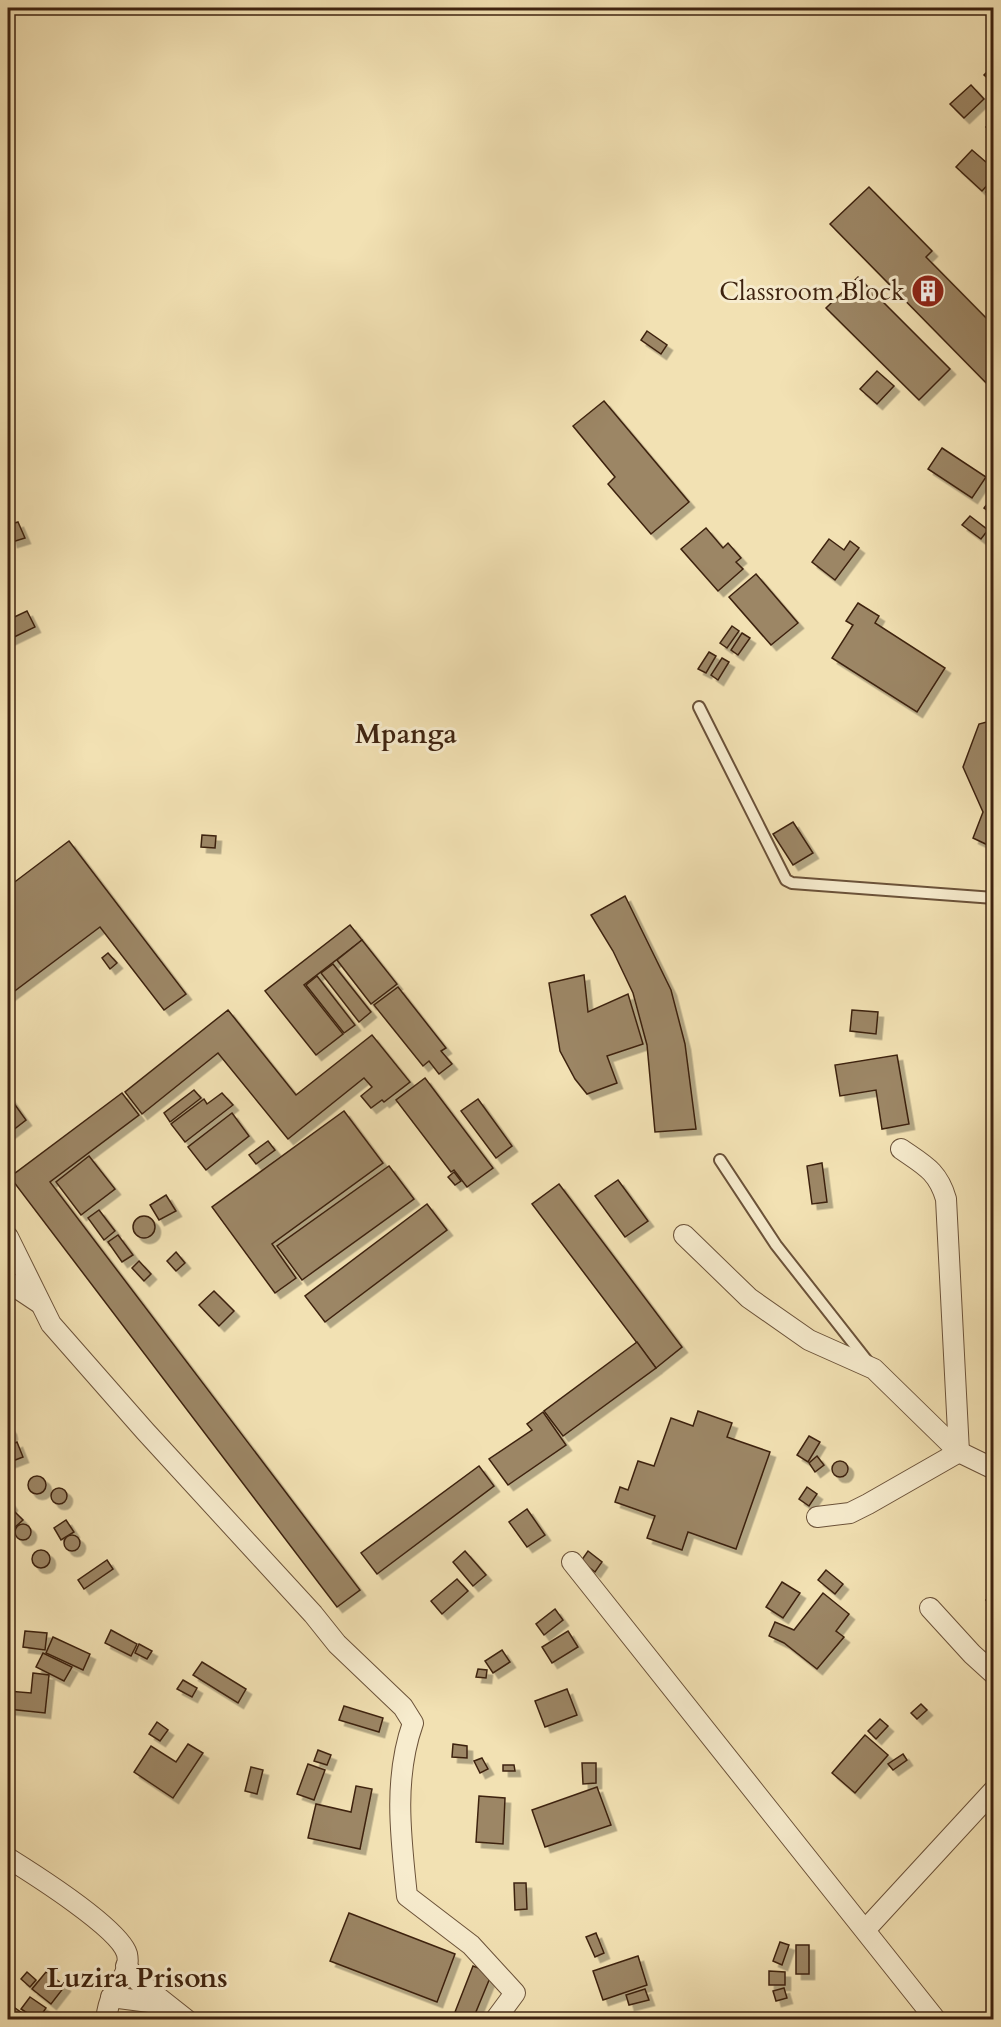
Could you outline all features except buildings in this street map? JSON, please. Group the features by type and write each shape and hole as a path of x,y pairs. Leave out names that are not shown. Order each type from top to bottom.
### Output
{"street":[{"path":"901,1149 929,1168 941,1182 946,1199 959,1452"},
{"path":"684,1235 758,1304 809,1340 874,1369 959,1452 993,1469"},
{"path":"8,1237 51,1324 145,1431 313,1614 337,1644 403,1707 412,1723 404,1758 401,1792 401,1837 407,1896 471,1945 515,1993 495,2019"},
{"path":"8,1282 40,1303"},
{"path":"817,1517 850,1513 959,1452"},
{"path":"572,1562 936,2019"},
{"path":"930,1608 993,1674"},
{"path":"866,1929 993,1790"},
{"path":"8,1858 58,1890 114,1935 127,1953 125,1977 111,1997 106,2019"},
{"path":"126,1966 139,1982 187,2019"},
{"path":"111,1997 165,2004"}],"lane":[{"path":"699,707 786,880 792,883 993,898"},
{"path":"720,1160 776,1245 874,1369"}],"place":[{"name":"Classroom Block","path":"928,291"}],"district":[{"name":"Mpanga","path":"406,734"},
{"name":"Luzira Prisons","path":"137,1978"}]}
